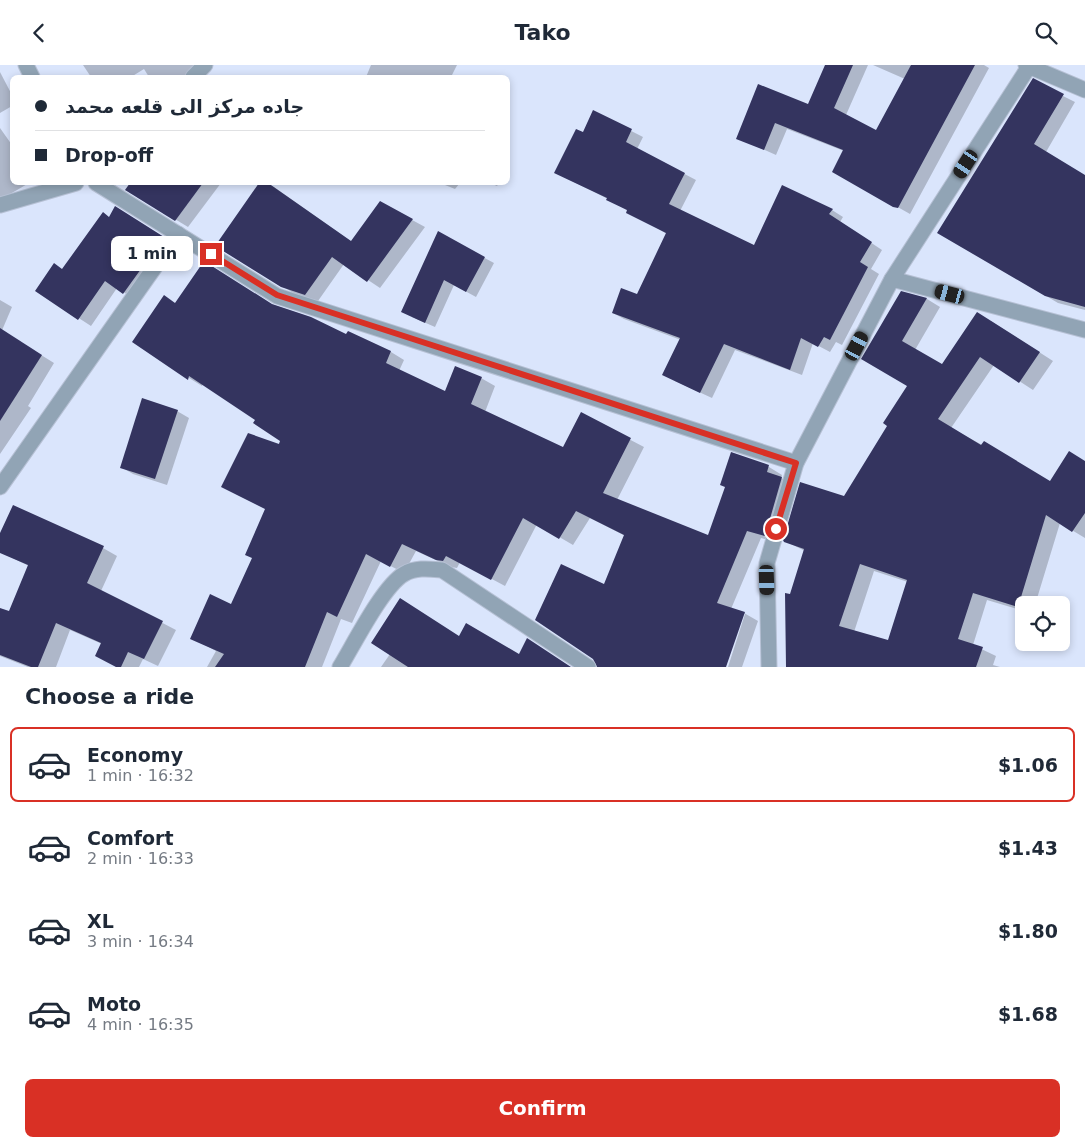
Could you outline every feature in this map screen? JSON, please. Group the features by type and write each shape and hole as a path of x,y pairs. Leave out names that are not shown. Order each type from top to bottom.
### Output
{"street":[{"path":"194,75 204,65"},
{"path":"769,667 766,563 796,463 892,279 1028,65 1085,90"},
{"path":"0,205 69,185"},
{"path":"99,185 277,295 796,463"},
{"path":"0,487 178,234"},
{"path":"892,279 1085,329"},
{"path":"340,667 376,607 395,581 405,573 425,568 442,571 588,667"}],"building":[{"path":"825,65 853,65 834,108 876,130 911,65 975,65 898,208 893,207 832,172 843,150 775,123 764,150 736,139 758,84 808,104"},
{"path":"1033,78 1064,94 1034,144 1085,175 1085,307 1045,296 937,233"},
{"path":"593,110 632,129 626,142 685,173 669,204 754,245 782,185 833,209 829,214 872,242 860,262 868,267 830,340 824,337 818,347 801,338 790,370 724,344 700,393 662,375 680,338 612,313 621,288 637,294 666,233 626,213 627,210 606,200 607,198 554,173 576,129 583,132"},
{"path":"129,185 202,185 175,221 125,190"},
{"path":"258,185 271,185 351,241 380,201 413,219 367,282 332,257 305,295 281,287 215,246"},
{"path":"115,206 164,237 123,294 105,281 78,320 35,291 54,263 62,269 103,212 109,217"},
{"path":"438,231 485,257 466,292 444,280 425,323 401,312"},
{"path":"204,261 272,304 311,317 346,334 348,331 391,351 386,363 445,391 455,366 482,377 471,404 563,447 581,412 631,438 603,493 708,535 725,487 720,485 731,452 769,465 767,472 782,477 765,536 747,531 717,603 745,612 726,667 597,667 593,659 535,620 561,564 604,584 624,535 576,511 559,539 523,518 491,580 446,556 443,561 436,560 402,544 390,567 366,554 337,617 327,612 305,667 215,667 224,654 190,639 210,594 231,604 252,558 245,555 265,509 221,487 248,433 279,444 280,441 253,423 255,420 189,376 188,380 132,342 164,295 175,303"},
{"path":"901,291 927,298 902,341 942,364 977,312 1040,352 1019,383 980,357 938,419 981,445 984,441 1050,481 1069,451 1085,461 1085,513 1072,532 1046,515 1021,596 1015,596 1015,606 973,593 958,639 983,647 976,667 786,667 785,593 790,594 804,549 783,540 800,482 844,496 887,426 883,423 907,386 861,359","holes":["860,564 907,580 888,640 839,626"]},
{"path":"0,328 42,355 0,421"},
{"path":"142,398 178,410 155,479 120,468"},
{"path":"13,505 104,546 87,583 163,621 144,659 128,652 121,667 116,667 95,656 101,643 56,623 38,667 31,667 0,655 0,608 9,611 28,565 0,553 0,533"},
{"path":"400,598 459,636 466,623 519,654 527,638 571,667 408,667 371,643"}],"route":[{"path":"211,254 277,295 796,463 776,529"}]}
